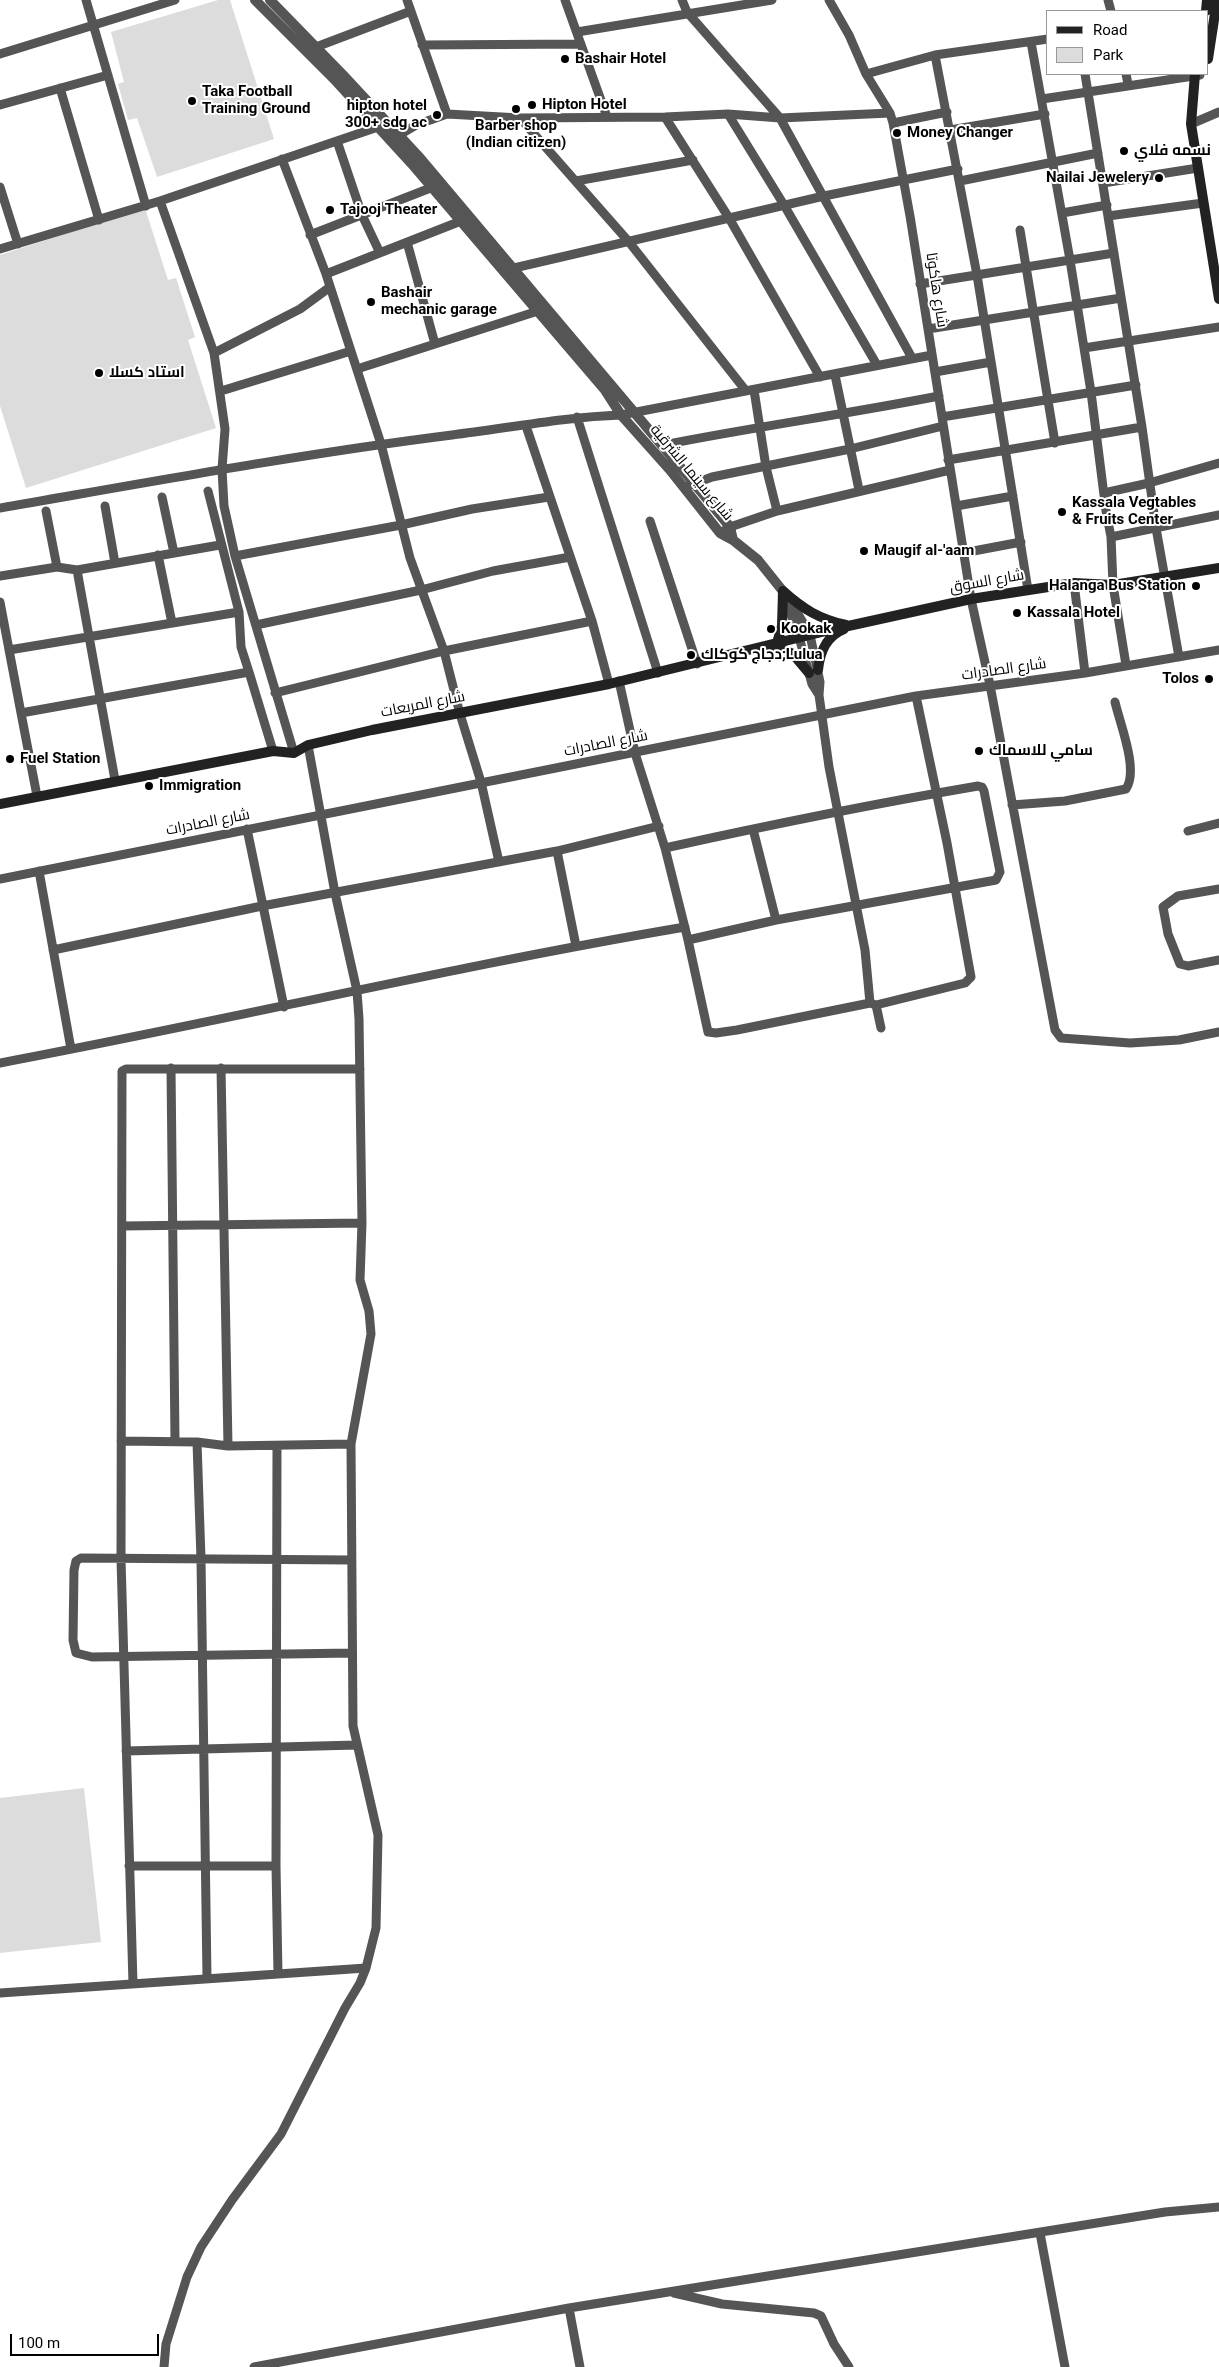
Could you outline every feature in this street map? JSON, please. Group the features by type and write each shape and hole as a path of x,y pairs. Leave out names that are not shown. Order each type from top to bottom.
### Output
{"main road":[{"path":"1209,52 1217,0"},
{"path":"1198,77 1192,124 1219,299"},
{"name":"شارع السوق","path":"852,626 971,599 1074,583 1113,585 1219,568"},
{"path":"784,593 802,609 826,621 852,626"},
{"path":"784,593 782,626 773,644 793,654 813,672 826,642 838,632 852,626"},
{"name":"شارع المربعات","path":"294,753 308,745 372,730 614,683 697,664 799,637 852,626"},
{"path":"0,804 115,780 273,751 294,753"}],"street":[{"path":"86,0 146,206"},
{"path":"0,54 175,0"},
{"name":"شارع سينما الشرقية","path":"256,0 433,187 605,390 621,415 730,528 734,540"},
{"name":"شارع سينما الشرقية","path":"270,0 399,135 514,268 634,413 663,445 720,534 734,540"},
{"path":"407,0 446,114"},
{"path":"565,0 607,116"},
{"path":"682,0 687,12 780,118 912,358"},
{"path":"577,32 687,12 743,6 772,0"},
{"name":"شارع هاكوتا","path":"829,0 849,34 866,74 890,113 893,123 971,599 990,686 1055,1030 1061,1038 1130,1043 1179,1040 1219,1032"},
{"path":"316,46 411,11"},
{"path":"866,74 936,55 1046,39"},
{"path":"1031,42 1062,213 1098,435 1104,493 1112,537 1113,585 1126,665"},
{"path":"422,45 581,44"},
{"path":"936,55 977,275 1028,590"},
{"path":"0,104 108,75"},
{"path":"1085,75 1136,385 1156,528 1166,575 1179,657"},
{"path":"1126,75 1128,84"},
{"path":"1042,98 1128,84 1198,77"},
{"path":"60,88 99,220"},
{"path":"893,123 947,112"},
{"path":"1192,124 1219,112"},
{"path":"399,135 416,125 446,114 520,118 665,117 728,114 780,118 890,113"},
{"path":"728,114 784,205 878,366"},
{"path":"950,130 1044,114"},
{"path":"665,117 729,218 820,377"},
{"path":"520,118 630,242 750,390 760,426 766,467 777,511"},
{"path":"0,249 146,206 378,127"},
{"path":"337,141 362,215 380,253"},
{"path":"960,181 1098,153"},
{"path":"282,160 326,274 381,444 401,525 421,590 444,651 460,714 482,782 499,862"},
{"path":"576,181 693,160"},
{"path":"1103,183 1198,168"},
{"path":"514,268 903,178 958,169"},
{"path":"0,187 18,244"},
{"path":"310,235 433,187"},
{"path":"160,201 214,353 225,429 222,469 224,506 235,556 294,753"},
{"path":"1108,216 1203,203"},
{"path":"1062,213 1106,205"},
{"path":"326,274 461,220"},
{"path":"1020,230 1055,443"},
{"path":"407,242 436,344"},
{"path":"920,284 1114,253"},
{"path":"214,353 300,309 330,287"},
{"path":"928,329 1121,298"},
{"path":"357,369 538,311"},
{"path":"1084,348 1219,327"},
{"path":"221,391 351,351"},
{"path":"0,508 222,469 381,444 526,426 577,417 634,413 932,355"},
{"path":"935,372 991,362"},
{"path":"836,375 859,490"},
{"path":"689,486 712,476 766,467 850,449 942,421 998,408 1136,385"},
{"path":"663,445 760,426 843,415 939,396"},
{"path":"577,417 658,673"},
{"path":"526,426 614,683 666,848 708,1032 716,1033 737,1030 873,1004 964,983 971,977 956,887 916,696"},
{"path":"948,460 1142,427"},
{"path":"1104,493 1149,483 1219,463"},
{"path":"720,534 730,528 777,511 859,490 950,470"},
{"path":"208,491 220,545 239,612 241,647 273,751"},
{"path":"162,496 174,552"},
{"path":"956,506 1013,496"},
{"path":"235,556 401,525 472,509 549,497"},
{"path":"105,506 115,563"},
{"path":"46,511 56,567"},
{"path":"1112,537 1219,515"},
{"path":"650,521 697,664"},
{"path":"734,540 758,560 784,593 810,635 813,672"},
{"path":"963,553 1020,542"},
{"path":"0,576 56,567 77,570 220,545"},
{"path":"158,555 172,623"},
{"path":"256,625 421,590 493,571 570,557"},
{"path":"77,570 115,780"},
{"path":"1074,583 1085,673"},
{"path":"784,593 813,672 819,695 838,812 866,950 873,1004 880,1028"},
{"path":"0,602 37,796"},
{"path":"9,650 239,612"},
{"path":"275,693 444,651 592,621"},
{"name":"شارع الصادرات","path":"0,879 916,696 1085,673 1219,650"},
{"path":"21,712 249,672"},
{"path":"1012,805 1065,802 1126,789 1132,781 1130,762 1115,702"},
{"path":"164,2367 166,2344 187,2277 201,2247 232,2200 281,2134 366,1968 376,1928 378,1835 353,1726 350,1560 351,1444 371,1334 369,1311 360,1280 362,1223 357,991 335,893 308,745"},
{"path":"666,848 936,793 978,786 982,787 984,791 1000,875 996,880 776,920 688,940"},
{"path":"1188,831 1219,823"},
{"path":"53,950 262,906 557,851 659,826"},
{"path":"247,829 284,1007"},
{"path":"753,829 776,920"},
{"path":"557,851 576,946"},
{"path":"39,871 71,1049"},
{"path":"1219,889 1178,896 1163,907 1168,934 1180,964 1188,966 1219,960"},
{"path":"0,1063 284,1007 576,946 685,927"},
{"path":"133,1984 121,1559 122,1071 126,1069 171,1068 360,1069"},
{"path":"171,1068 175,1442"},
{"path":"221,1068 228,1446"},
{"path":"122,1226 362,1223"},
{"path":"121,1442 197,1442 228,1446 351,1444"},
{"path":"197,1442 201,1559 206,1978"},
{"path":"276,1446 275,1747 278,1974"},
{"path":"350,1560 81,1558 76,1561 74,1570 73,1640 76,1653 82,1656 352,1653"},
{"path":"126,1750 358,1745"},
{"path":"129,1866 276,1866"},
{"path":"0,1993 366,1968"},
{"path":"254,2367 569,2308 1165,2212 1218,2209"},
{"path":"1040,2233 1065,2367"},
{"path":"670,2292 722,2304 814,2313 821,2316 834,2344 849,2367"},
{"path":"569,2308 580,2367"}],"green space":[{"name":"Taka Football Training Ground","path":"218,0 230,0 274,139 157,177 137,118 128,120 118,84 124,82 111,32"},
{"name":"استاد كسلا","path":"145,208 168,280 176,278 195,337 188,340 216,428 26,488 0,406 0,255"},
{"path":"84,1788 101,1942 0,1953 0,1798"}],"place":[{"name":"Bashair Hotel","path":"565,59"},
{"name":"Taka Football Training Ground","path":"192,101"},
{"name":"Hipton Hotel","path":"532,105"},
{"name":"Barber shop (Indian citizen)","path":"516,109"},
{"name":"hipton hotel 300+ sdg ac","path":"437,115"},
{"name":"Money Changer","path":"897,133"},
{"name":"نسمه فلاي","path":"1124,151"},
{"name":"Nailai Jewelery","path":"1159,178"},
{"name":"Tajooj Theater","path":"330,210"},
{"name":"Bashair mechanic garage","path":"371,302"},
{"name":"استاد كسلا","path":"99,373"},
{"name":"Kassala Vegtables & Fruits Center","path":"1062,512"},
{"name":"Maugif al-'aam","path":"864,551"},
{"name":"Halanga Bus Station","path":"1196,586"},
{"name":"Kassala Hotel","path":"1017,613"},
{"name":"Kookak","path":"771,629"},
{"name":"دجاج كوكاك;Lulua","path":"691,655"},
{"name":"Tolos","path":"1209,679"},
{"name":"سامي للاسماك","path":"979,751"},
{"name":"Fuel Station","path":"10,759"},
{"name":"Immigration","path":"149,786"}]}
